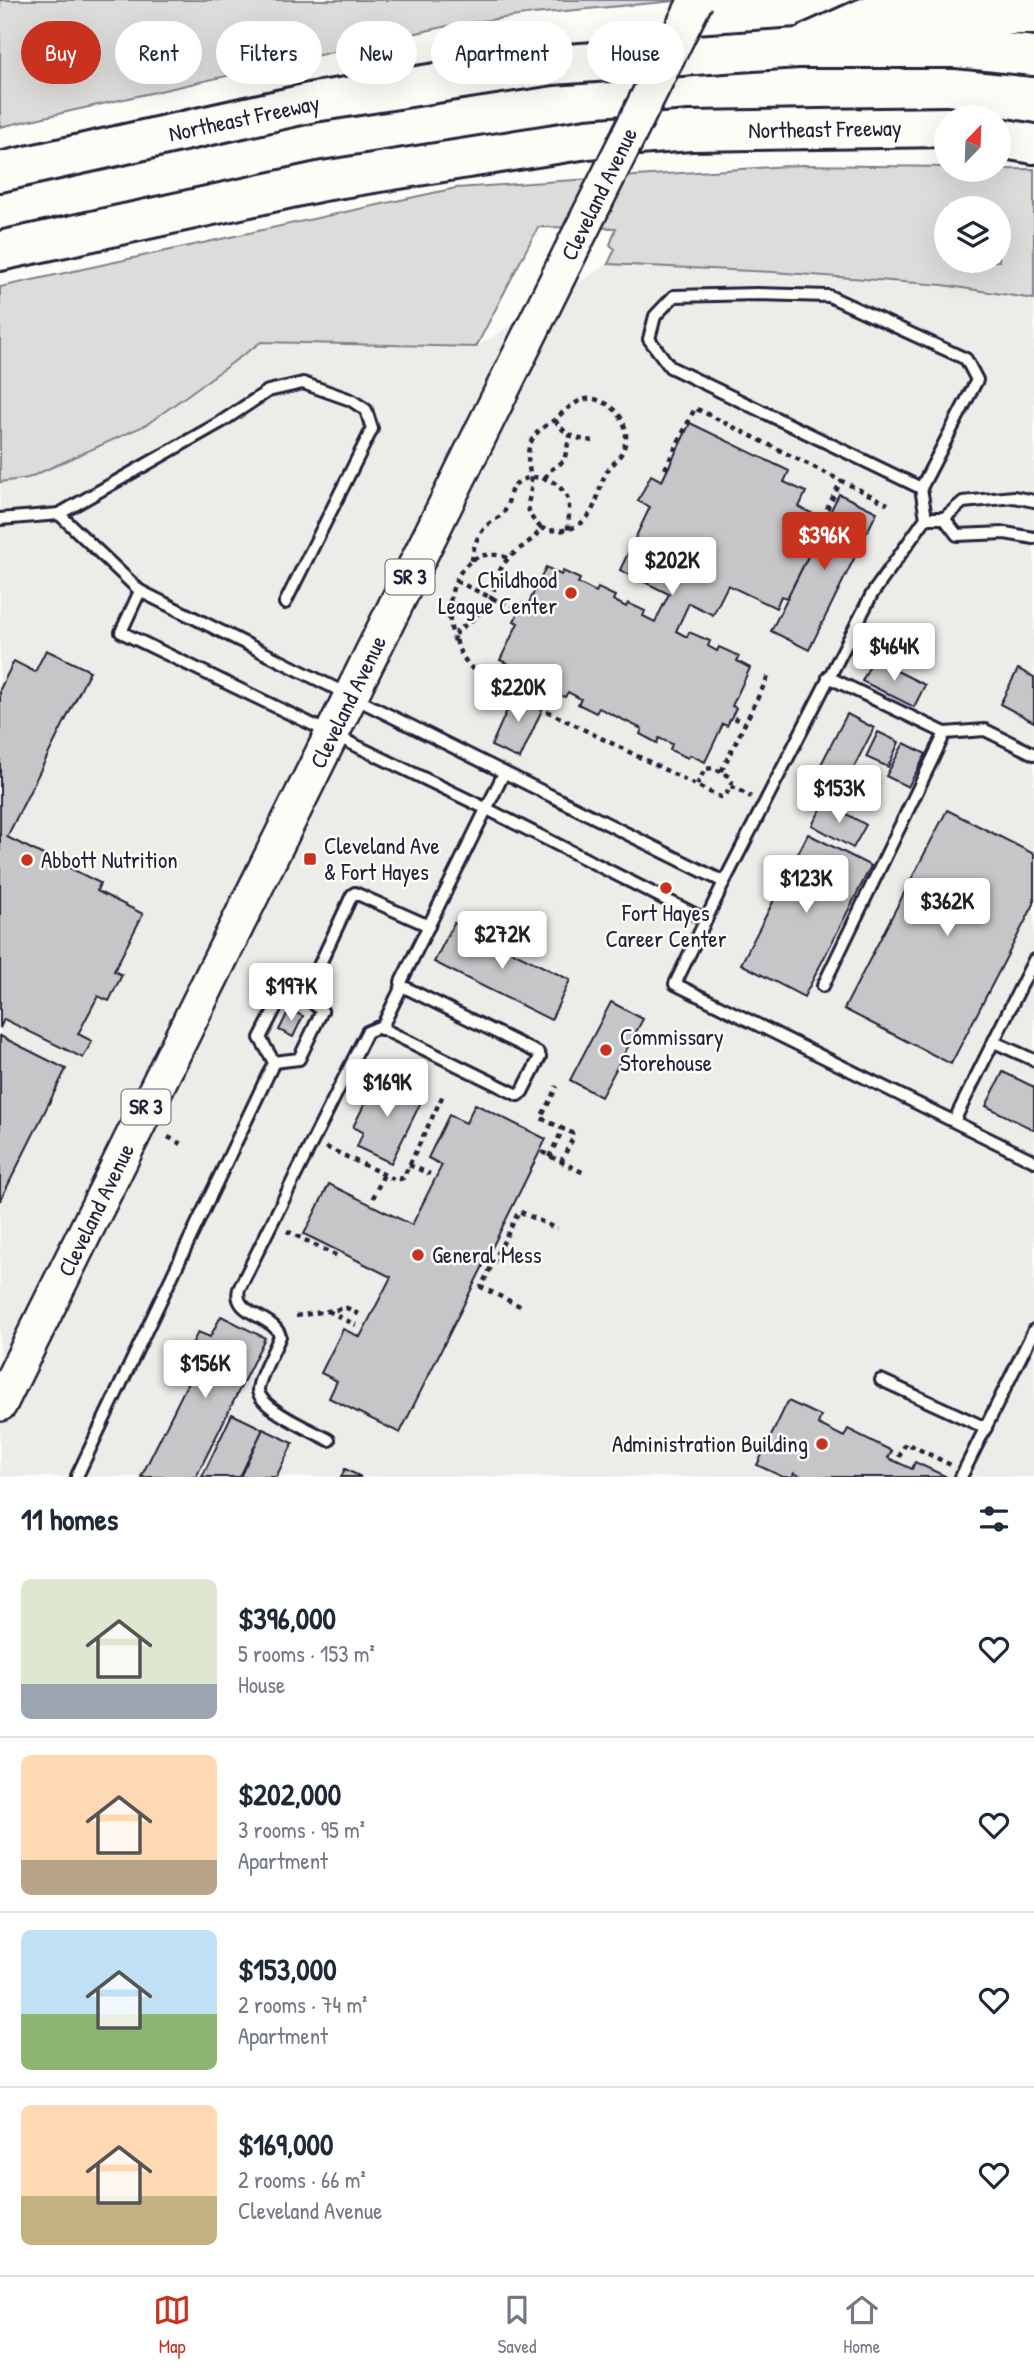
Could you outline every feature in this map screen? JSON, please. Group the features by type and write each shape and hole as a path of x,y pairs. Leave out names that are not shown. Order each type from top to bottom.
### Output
{"highway":[{"path":"799,48 871,15 1034,15"},
{"name":"Northeast Freeway","path":"0,172 314,102 552,65 799,48 957,48 1034,57"},
{"name":"Northeast Freeway","path":"0,251 323,181 587,139 690,131 934,127"},
{"path":"1012,131 1034,132"},
{"path":"1012,140 1034,144"}],"main road":[{"name":"Cleveland Avenue","path":"0,1404 696,0"}],"lane":[{"path":"921,488 670,367 649,339 655,316 674,296 830,296 966,359 977,380 921,488 926,518 872,594 724,882 675,984 1034,1161"},
{"path":"0,520 59,514 221,422 268,391 303,383 351,400 366,410 372,429 285,603"},
{"path":"926,518 944,518 963,502 1014,497 1034,501"},
{"path":"59,514 140,591 350,698 724,882"},
{"path":"944,518 957,535 1005,533 1034,538"},
{"path":"140,591 121,632 487,809 706,920"},
{"path":"828,677 945,733 985,730 1034,754"},
{"path":"823,986 945,733"},
{"path":"381,1029 402,986 401,982 504,774"},
{"path":"305,996 352,895 360,894 429,926"},
{"path":"954,1121 1034,960"},
{"path":"329,1440 275,1411 260,1395 259,1386 280,1336 275,1325 246,1309 238,1301 237,1295 367,1032 372,1028 381,1029 518,1094 523,1092 540,1057 538,1053 402,986"},
{"path":"282,995 305,996 321,1011 299,1059 274,1062 260,1038 282,995"},
{"path":"994,1042 1034,1060"},
{"path":"77,1476 274,1062"},
{"path":"963,1474 1034,1330"},
{"path":"881,1380 986,1428"}],"path":[{"path":"581,399 593,399 605,402 615,410 623,421 626,432 621,454 604,475 594,508 584,520 568,530 554,532 535,523 528,508 531,478 527,454 536,432 555,420 570,405 581,399"},
{"path":"665,469 695,408 888,504"},
{"path":"555,420 564,432 593,441"},
{"path":"545,478 549,471 564,461 570,435"},
{"path":"471,561 483,529 502,515 507,508 511,489 524,479 545,478 567,496 568,530"},
{"path":"818,527 841,481"},
{"path":"455,641 457,631 468,624 491,598 503,564 517,549 535,538 541,528"},
{"path":"508,558 487,554 477,556 456,580 448,612 449,627 465,660 482,679 720,797 726,795 732,782 713,768 705,769 697,785"},
{"path":"456,580 517,610"},
{"path":"721,772 768,677"},
{"path":"734,718 745,723"},
{"path":"556,1086 541,1118 572,1133 573,1138 561,1162"},
{"path":"326,1147 397,1180 403,1178 443,1095"},
{"path":"550,1157 563,1129"},
{"path":"168,1138 183,1145"},
{"path":"542,1152 584,1173"},
{"path":"409,1165 430,1174"},
{"path":"373,1198 384,1174"},
{"path":"520,1306 481,1287 519,1211 557,1229"},
{"path":"285,1230 339,1257"},
{"path":"296,1317 348,1308 360,1314"},
{"path":"328,1311 356,1325"},
{"path":"899,1457 906,1443 963,1474"}],"shaded area":[{"path":"0,0 686,0 481,21 431,21 431,30 417,33 417,21 336,21 336,51 322,54 322,21 216,21 216,78 202,81 202,21 115,21 115,84 191,84 0,127"},
{"path":"802,165 934,167 934,182 1012,182 1012,169 1034,169 1034,299 943,285 773,272 608,264 615,249 610,245 616,228 538,227 476,347 261,342 146,425 28,478 0,482 0,287 456,188"},
{"name":"Fort Hayes Career Center","path":"608,264 773,272 943,285 1034,299 1034,1477 0,1477 0,482 28,478 146,425 261,342 476,347"}],"building":[{"name":"Childhood League Center","path":"690,423 789,471 784,482 806,492 799,507 819,517 814,528 821,531 787,598 781,596 776,608 728,585 713,615 689,603 676,631 687,637 689,632 710,641 708,646 717,651 719,647 739,656 737,661 750,668 732,706 736,708 727,726 723,724 705,762 670,750 672,744 659,738 657,743 640,734 642,729 599,708 596,713 578,704 581,699 568,692 565,697 547,689 549,685 533,677 532,681 512,672 515,667 500,660 518,623 514,621 523,603 528,605 546,567 561,575 563,571 580,579 578,583 596,592 598,588 615,596 613,600 626,607 628,603 645,611 643,616 655,622 669,594 620,570 650,507 638,501 651,475 662,481"},
{"path":"839,494 877,512 809,650 771,631"},
{"name":"Abbott Nutrition","path":"46,650 90,671 7,837 100,883 97,891 143,914 114,971 122,975 109,1001 98,996 78,1034 92,1041 83,1058 4,1019 0,1028 0,689 14,661 35,672"},
{"path":"873,659 925,685 914,707 862,681"},
{"path":"1018,669 1034,677 1034,722 1000,704"},
{"path":"516,690 545,703 520,759 491,746"},
{"path":"847,714 874,728 842,790 815,776"},
{"path":"878,732 899,742 888,767 866,757"},
{"path":"904,743 926,754 908,787 886,776"},
{"path":"825,802 866,825 853,848 812,825"},
{"path":"947,810 1034,854 1034,904 951,1064 844,1009"},
{"path":"808,834 871,866 804,997 741,964"},
{"path":"454,923 570,980 551,1020 434,962"},
{"name":"Commissary Storehouse","path":"611,1002 643,1019 601,1097 570,1080"},
{"path":"289,1010 303,1016 293,1037 279,1030"},
{"path":"0,1036 66,1069 0,1201"},
{"path":"1003,1072 1034,1087 1034,1130 986,1106"},
{"path":"391,1077 425,1094 391,1163 357,1147 363,1132 353,1127 373,1087 383,1092"},
{"name":"General Mess","path":"475,1104 546,1139 400,1433 329,1398 337,1381 321,1373 343,1329 360,1337 391,1277 304,1234 329,1184 412,1225 442,1165 428,1158 449,1115 466,1123"},
{"path":"221,1316 265,1338 196,1477 141,1477 201,1356 189,1350 198,1332 210,1337"},
{"name":"Administration Building","path":"788,1401 821,1416 818,1424 844,1437 848,1429 892,1451 888,1458 912,1469 915,1462 947,1477 802,1477 794,1473 792,1477 783,1477 757,1465"},
{"path":"232,1414 263,1429 240,1477 202,1477"},
{"path":"263,1429 293,1443 276,1477 240,1477"},
{"path":"345,1469 361,1477 341,1477"}],"place":[{"name":"Childhood League Center","path":"571,593"},
{"name":"Cleveland Ave & Fort Hayes","path":"310,859"},
{"name":"Abbott Nutrition","path":"27,860"},
{"name":"Fort Hayes Career Center","path":"666,888"},
{"name":"Commissary Storehouse","path":"606,1050"},
{"name":"General Mess","path":"418,1255"},
{"name":"Administration Building","path":"822,1444"}]}
